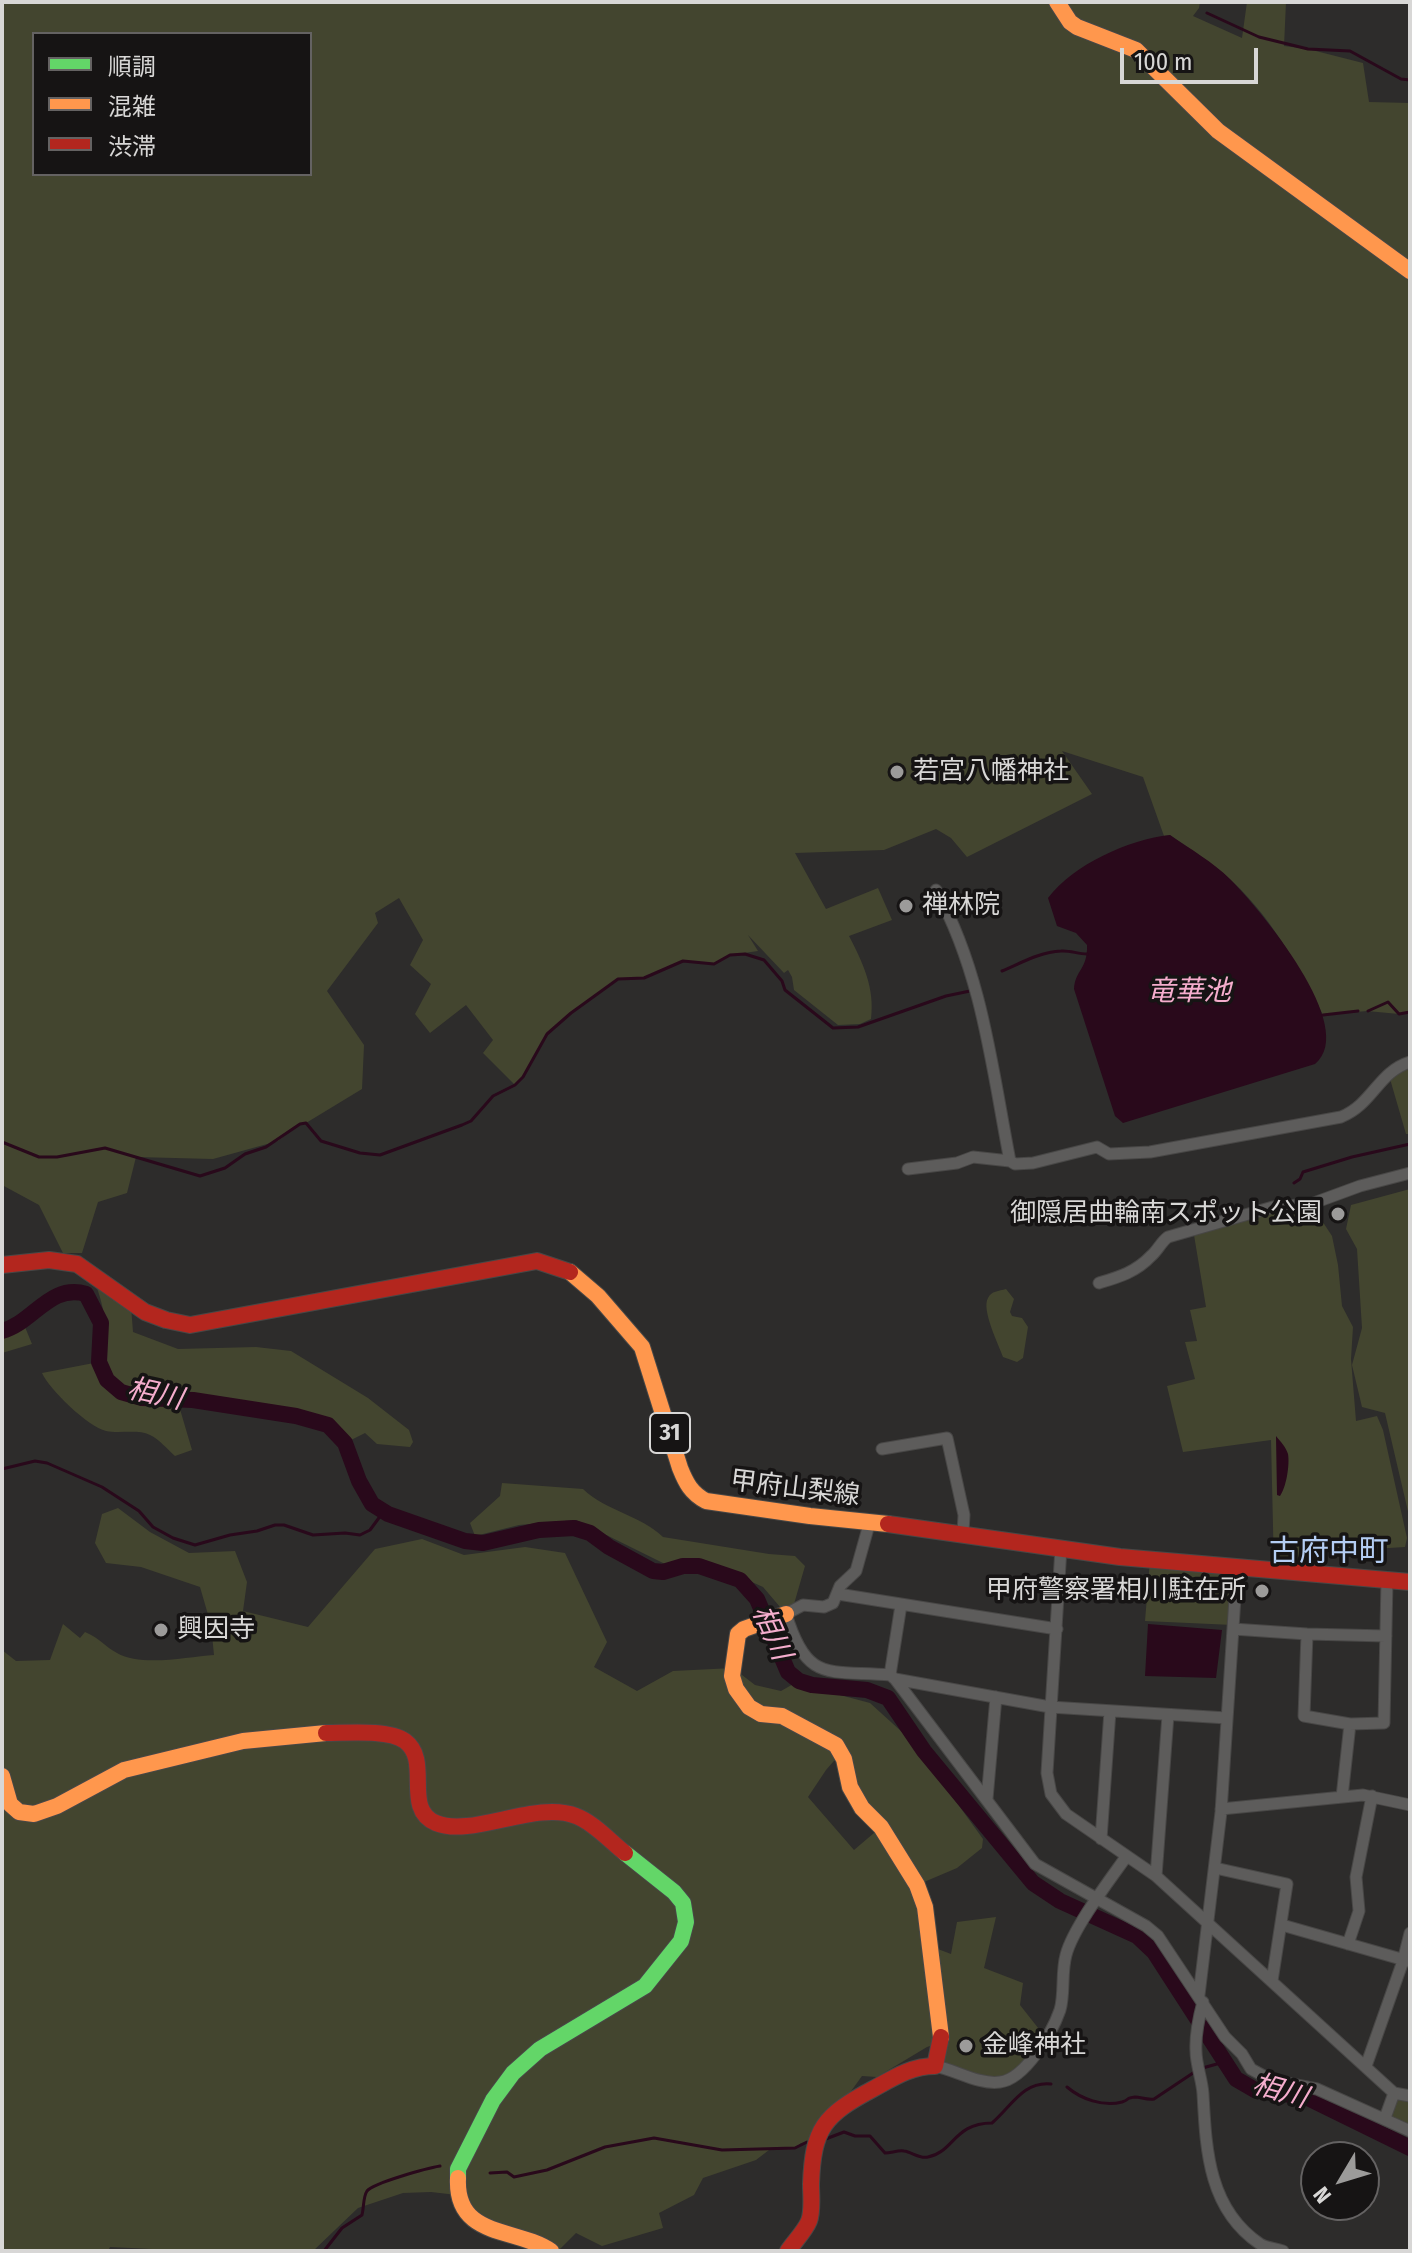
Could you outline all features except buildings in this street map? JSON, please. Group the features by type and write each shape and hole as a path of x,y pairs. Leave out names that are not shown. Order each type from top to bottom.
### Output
{"street":[{"path":"1057,2 1077,27 1136,50 1218,131 1410,271"},
{"path":"936,890 948,911 977,991 994,1063 1010,1161"},
{"path":"908,1169 957,1163 973,1157 1015,1164 1033,1163 1097,1147 1109,1154 1150,1152 1341,1117 1353,1112 1369,1098 1388,1072 1410,1062"},
{"path":"1099,1283 1131,1273 1153,1255 1168,1237 1273,1207 1311,1204 1360,1186 1410,1173"},
{"name":"甲府山梨線","path":"2,1265 57,1260 77,1264 140,1312 170,1323 190,1325 483,1269 537,1261 555,1265 574,1274 598,1296 642,1347 680,1468 696,1496 721,1505 963,1533 1120,1557 1410,1582"},
{"path":"882,1449 947,1438 964,1515 963,1533"},
{"path":"870,1521 856,1571 843,1582 829,1606 803,1605 738,1634 732,1676 736,1689 749,1707 761,1714 782,1716 836,1745 844,1759 850,1787 862,1808 881,1827 917,1885 925,1907 942,2042 935,2066"},
{"path":"1061,1548 1047,1773 1051,1794 1066,1814 1156,1876 1394,2093 1410,2096"},
{"path":"1237,1567 1221,1809 1196,2037 1207,2152 1215,2186 1224,2205 1261,2248 1283,2251"},
{"path":"1307,1634 1304,1716 1350,1724 1384,1723 1387,1580"},
{"path":"838,1594 1057,1629"},
{"path":"901,1605 892,1677 1035,1864 1095,1903 1146,1926 1158,1936 1225,2037 1256,2073 1271,2080 1317,2089 1410,2131"},
{"path":"786,1614 795,1641 815,1667 892,1677 1050,1707 1227,1718"},
{"path":"1233,1629 1386,1636"},
{"path":"987,1799 996,1697"},
{"path":"1101,1839 1110,1711"},
{"path":"1156,1876 1168,1715"},
{"path":"1342,1797 1350,1724"},
{"path":"2,1776 10,1805 17,1811 32,1814 116,1773 244,1741 280,1736 385,1733 404,1739 414,1751 418,1766 417,1802 425,1816 434,1823 451,1827 554,1811 578,1816 674,1892 685,1909 685,1929 681,1941 661,1968 645,1986 525,2061 499,2090 458,2169 457,2195 473,2220 498,2234 536,2241 551,2251"},
{"path":"1221,1809 1372,1796 1410,1805"},
{"path":"1348,1944 1359,1911 1356,1877 1372,1796"},
{"path":"788,2251 810,2220 815,2141 832,2115 845,2104 906,2071 922,2066 935,2066 992,2083 1010,2080 1019,2074 1046,2038 1061,2008 1066,1954 1126,1857"},
{"path":"1215,1868 1287,1884 1272,1981"},
{"path":"1282,1925 1407,1961"},
{"path":"1366,2066 1407,1961 1410,1933"},
{"path":"1385,2118 1394,2093"}],"green space":[{"path":"2,2 1200,2 1193,16 1242,38 1247,2 1286,2 1284,46 1363,63 1369,102 1410,103 1410,1012 1367,1011 1323,1015 1293,960 1255,905 1213,865 1170,835 1164,836 1143,777 1062,751 1092,794 967,857 951,838 936,829 884,850 795,853 826,909 878,888 892,920 849,936 863,966 871,997 871,1019 860,1024 838,1025 794,990 788,970 784,973 748,935 758,951 730,955 714,964 683,961 644,978 618,979 571,1012 547,1034 523,1077 515,1085 483,1053 493,1040 466,1005 430,1033 415,1014 431,984 410,965 423,940 399,898 375,913 378,923 327,991 364,1045 362,1089 300,1124 278,1141 213,1159 136,1157 127,1193 98,1202 82,1253 63,1253 39,1205 2,1185"},
{"path":"1410,1062 1410,1134 1406,1134 1388,1072"},
{"path":"1410,1189 1410,1520 1385,1413 1362,1407 1352,1365 1362,1328 1357,1249 1346,1229 1351,1205"},
{"path":"1311,1204 1332,1236 1342,1306 1353,1327 1351,1359 1356,1421 1377,1416 1383,1430 1407,1538 1405,1547 1309,1553 1307,1573 1274,1570 1271,1440 1183,1452 1167,1386 1195,1379 1185,1342 1197,1341 1190,1310 1206,1307 1193,1229"},
{"path":"92,1274 131,1306 133,1332 178,1349 256,1347 291,1351 368,1398 409,1430 413,1442 410,1447 377,1444 365,1433 345,1443 328,1425 314,1419 177,1399 192,1450 175,1456 157,1439 145,1433 111,1432 98,1428 70,1406 42,1373 99,1362 104,1317"},
{"path":"1006,1289 1014,1299 1010,1312 1012,1316 1022,1318 1028,1327 1023,1358 1017,1362 1003,1357 987,1311 989,1296"},
{"path":"25,1327 32,1344 2,1353 2,1331"},
{"path":"502,1483 583,1489 663,1537 795,1556 805,1566 792,1611 786,1614 763,1587 723,1569 691,1563 676,1566 665,1564 576,1520 519,1525 475,1536 470,1523 500,1496"},
{"path":"118,1508 150,1532 189,1553 235,1551 247,1582 243,1611 308,1627 375,1549 422,1539 464,1555 525,1547 565,1553 607,1642 594,1667 637,1691 673,1671 733,1668 755,1685 781,1691 795,1683 870,1703 913,1742 983,1839 982,1848 957,1868 917,1885 930,1946 951,1954 957,1922 996,1917 984,1968 1023,1983 1020,2005 1046,2038 1032,2058 1001,2082 935,2066 942,2042 927,2047 877,2077 862,2076 815,2141 801,2143 795,2148 769,2150 756,2160 703,2178 694,2195 659,2213 663,2228 602,2246 576,2233 558,2251 498,2234 457,2195 431,2192 403,2193 358,2208 313,2251 110,2247 108,2251 2,2251 2,1650 16,1661 50,1660 63,1624 80,1638 85,1632 113,1651 138,1660 214,1655 211,1625 200,1587 141,1567 106,1563 95,1543 102,1514","holes":["840,1754 881,1827 854,1850 808,1797"]},
{"path":"1150,1560 1237,1567 1233,1625 1145,1621"},
{"path":"1394,2093 1410,2096 1410,2131 1385,2118"}],"water":[{"name":"竜華池","path":"1170,835 1230,879 1282,941 1316,997 1325,1024 1325,1047 1315,1064 1123,1123 1115,1116 1074,989 1086,959 1087,945 1076,933 1057,926 1048,898 1072,875 1103,856 1137,842"},
{"path":"1276,1436 1288,1454 1286,1482 1280,1496 1277,1495"},
{"path":"1148,1624 1222,1630 1216,1678 1145,1676"}],"waterway":[{"path":"1207,13 1259,37 1308,49 1350,51 1401,79 1410,80"},
{"path":"1002,971 1053,952 1087,954"},
{"path":"2,1142 39,1157 57,1157 105,1148 200,1176 225,1168 245,1154 266,1147 306,1123 321,1141 360,1153 380,1155 471,1121 493,1096 515,1085 523,1077 547,1034 571,1013 618,979 644,978 683,961 714,964 730,955 745,954 764,960 782,981 785,990 833,1028 858,1027 946,996 970,991"},
{"path":"1368,1011 1388,1002 1399,1014 1410,1012"},
{"path":"1323,1015 1358,1011"},
{"path":"1294,1183 1303,1172 1410,1144"},
{"name":"相川","path":"2,1331 62,1294 86,1294 101,1323 99,1362 107,1380 121,1392 142,1398 193,1400 296,1416 328,1425 345,1443 359,1481 372,1504 388,1514 465,1541 483,1543 539,1530 574,1528 590,1533 653,1571 699,1566 740,1580 757,1599 788,1672 799,1681 812,1685 867,1690 888,1698 924,1751 1033,1883 1060,1901 1137,1936 1154,1952 1236,2079 1255,2090 1306,2097 1410,2148"},
{"path":"2,1469 35,1461 47,1463 102,1487 139,1511 153,1527 195,1545 275,1525 313,1535 360,1535 370,1530 384,1511"},
{"path":"1067,2087 1100,2103 1122,2102 1135,2097 1154,2099 1199,2069 1224,2062"},
{"path":"823,2140 844,2132 870,2136 885,2153 904,2151 928,2157 944,2150 962,2132 979,2124 992,2123 1025,2091 1041,2084 1051,2084"},
{"path":"490,2173 507,2172 514,2177 547,2170 605,2147 654,2138 722,2150 795,2148 807,2142"},
{"path":"324,2251 342,2228 362,2215 366,2193 371,2188 440,2166"}],"traffic: fast":[{"path":"458,2178 458,2169 493,2100 513,2073 540,2049 645,1986 681,1941 686,1922 683,1903 674,1892 625,1853"}],"traffic: slow":[{"path":"1057,2 1077,27 1136,50 1218,131 1410,271"},
{"path":"570,1272 598,1296 642,1347 680,1468 696,1495 706,1501 888,1524"},
{"path":"786,1614 738,1634 732,1676 736,1689 749,1707 761,1714 782,1716 836,1745 844,1759 850,1787 862,1808 881,1827 917,1885 925,1907 941,2037"},
{"path":"2,1776 10,1804 19,1812 34,1814 57,1806 124,1770 243,1741 326,1733"},
{"path":"458,2178 460,2198 466,2212 477,2222 551,2251"}],"traffic: jam":[{"path":"2,1265 49,1260 77,1264 145,1312 190,1325 537,1261 570,1272"},
{"path":"888,1524 1120,1557 1410,1582"},
{"path":"326,1733 378,1733 405,1741 413,1750 416,1760 421,1807 426,1816 436,1823 467,1826 542,1812 560,1812 589,1823 625,1853"},
{"path":"788,2251 810,2217 812,2165 824,2125 856,2098 910,2070 935,2066 941,2037"}],"place":[{"name":"若宮八幡神社","path":"897,772"},
{"name":"禅林院","path":"906,906"},
{"name":"御隠居曲輪南スポット公園","path":"1338,1214"},
{"name":"甲府警察署相川駐在所","path":"1262,1591"},
{"name":"興因寺","path":"161,1630"},
{"name":"金峰神社","path":"966,2046"}],"district":[{"name":"古府中町","path":"1329,1553"}]}
